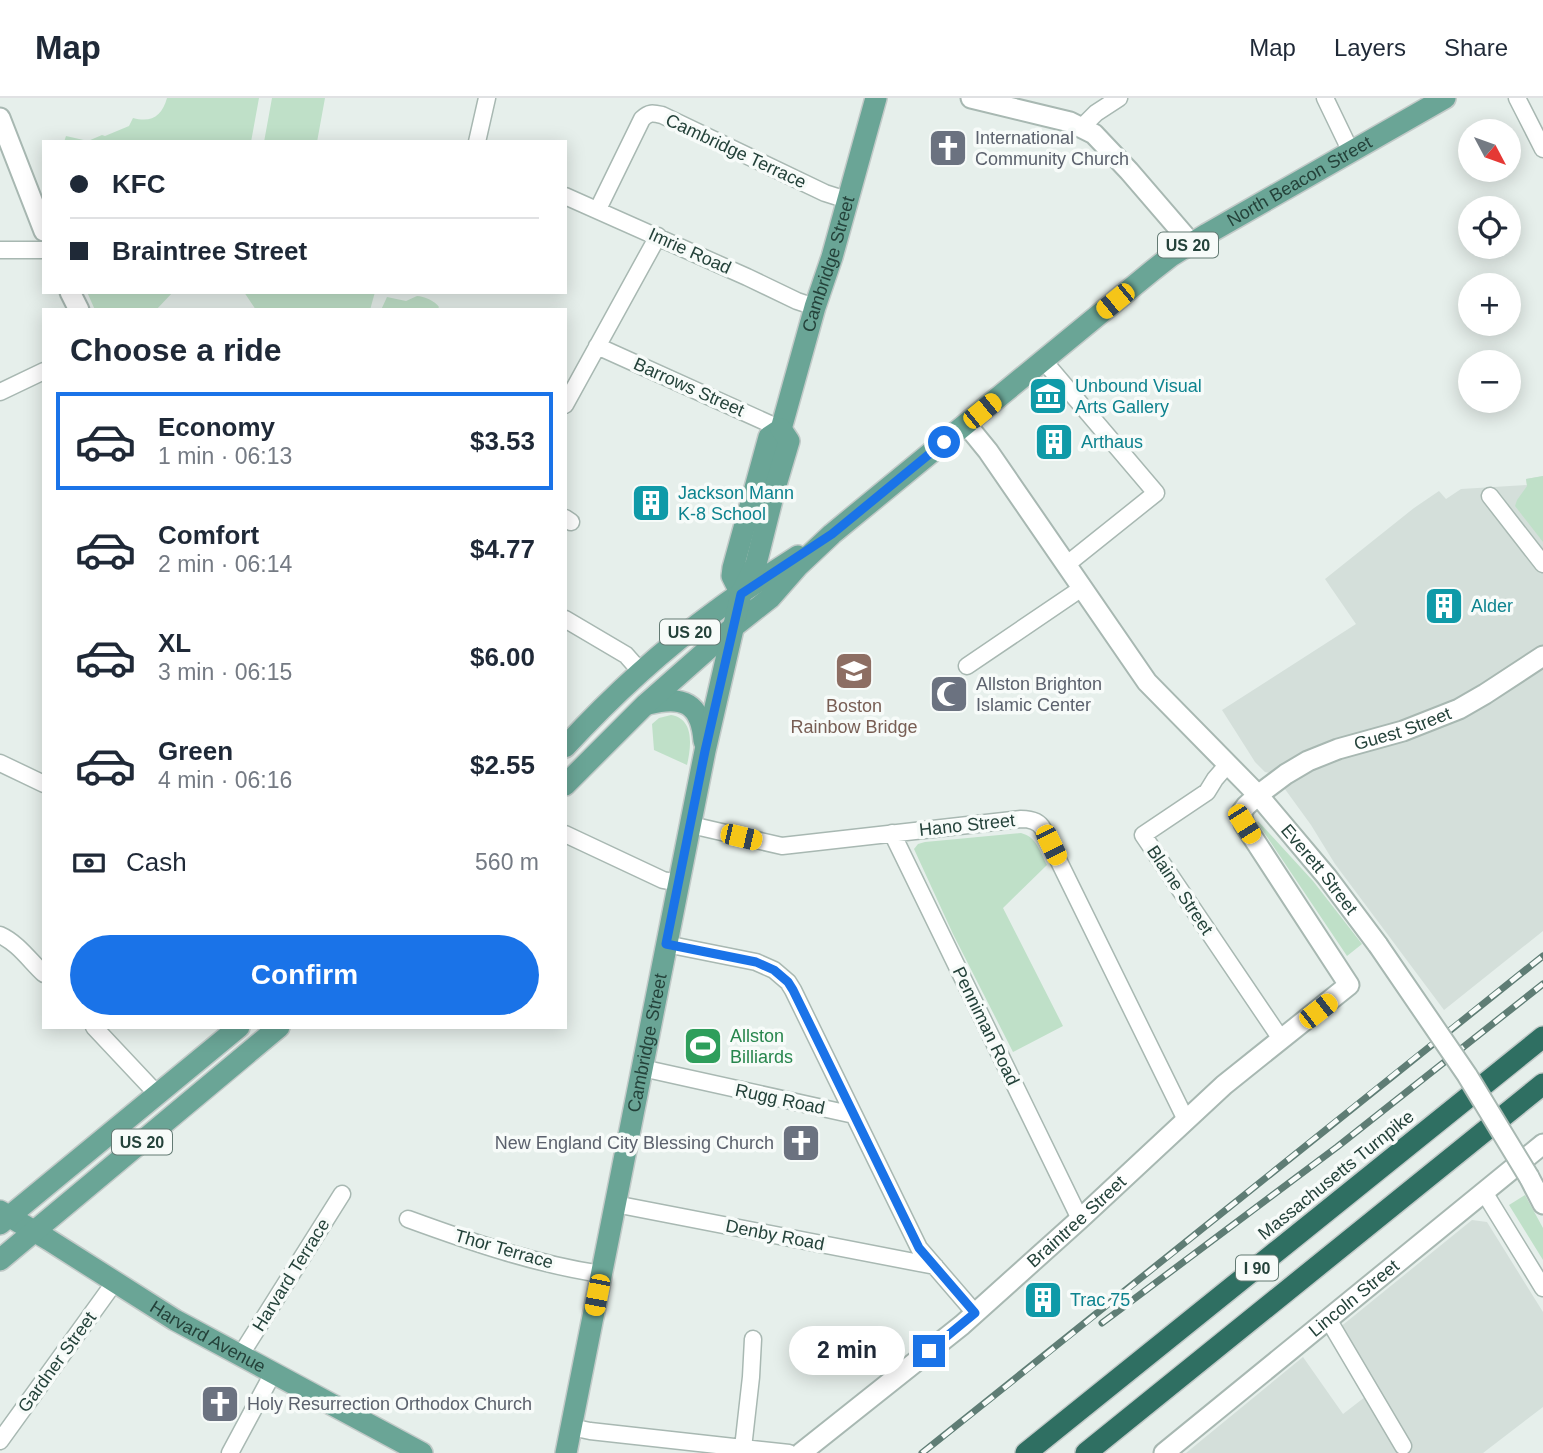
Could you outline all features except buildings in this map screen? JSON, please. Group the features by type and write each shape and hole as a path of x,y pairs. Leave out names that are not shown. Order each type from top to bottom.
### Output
{"highway":[{"name":"Massachusetts Turnpike","path":"1026,1453 1543,1037"},
{"name":"I 90","path":"1086,1453 1543,1084"}],"main road":[{"name":"Cambridge Street","path":"741,594 732,576 733,568 759,470 769,437 780,429 876,98"},
{"name":"North Beacon Street","path":"732,628 770,598 798,566 832,534 1152,271 1191,243 1445,98"},
{"name":"Cambridge Street","path":"566,1453 666,944 732,628 741,594 756,564 789,441 780,429"},
{"name":"North Beacon Street","path":"741,594 832,534"},
{"name":"US 20","path":"567,745 606,703 641,672 716,610 741,594"},
{"name":"US 20","path":"567,783 646,705 732,628"},
{"path":"646,705 674,699 690,706 703,725 705,751"},
{"name":"US 20","path":"3,1217 237,1029"},
{"name":"US 20","path":"0,1260 277,1029"},
{"name":"Harvard Avenue","path":"3,1217 34,1231 175,1320 422,1453"}],"street":[{"path":"478,140 488,98"},
{"path":"971,98 1070,122 1094,134 1191,243"},
{"path":"1082,127 1096,113 1119,98"},
{"path":"1325,98 1351,152"},
{"path":"1517,98 1543,149"},
{"name":"Cambridge Terrace","path":"597,209 642,119 653,113 825,193 847,200"},
{"path":"0,118 42,226"},
{"name":"Imrie Road","path":"567,197 815,307"},
{"path":"567,401 657,236"},
{"path":"0,250 42,250"},
{"name":"Barrows Street","path":"597,346 780,429"},
{"path":"1043,360 1156,493 1066,565"},
{"path":"0,392 42,371"},
{"name":"Everett Street","path":"966,424 988,451 1152,689 1258,795 1327,877 1378,945 1467,1075 1543,1204"},
{"path":"1490,496 1543,564"},
{"path":"967,666 1082,588"},
{"path":"570,622 626,655 641,672"},
{"name":"Guest Street","path":"1258,795 1294,769 1320,756 1403,731 1458,709 1543,656"},
{"path":"0,763 42,783"},
{"name":"Blaine Street","path":"1228,764 1207,792 1143,835 1281,1039"},
{"name":"Braintree Street","path":"801,1453 975,1313 1231,1079 1349,985 1243,822 1242,810 1258,795"},
{"name":"Hano Street","path":"691,825 782,846 1021,819 1034,820 1041,825 1186,1120"},
{"name":"Penniman Road","path":"892,833 1080,1219"},
{"path":"567,835 663,880 679,883"},
{"path":"0,935 8,938 42,972"},
{"path":"666,944 756,962 774,970 788,982 919,1248 975,1313"},
{"path":"96,1029 157,1094"},
{"name":"Rugg Road","path":"642,1068 854,1115"},
{"name":"Lincoln Street","path":"1164,1453 1543,1144"},
{"path":"1484,1192 1543,1288"},
{"name":"Harvard Terrace","path":"240,1356 342,1194"},
{"name":"Denby Road","path":"615,1204 935,1266"},
{"name":"Thor Terrace","path":"408,1219 491,1249 601,1274"},
{"name":"Gardner Street","path":"0,1441 114,1283"},
{"path":"1328,1319 1403,1446"},
{"path":"743,1448 753,1339"},
{"path":"230,1453 273,1373"},
{"path":"571,1427 590,1432 789,1453"}],"shaded area":[{"path":"1543,476 1543,931 1444,1010 1335,864 1274,774 1265,772 1255,762 1222,710 1356,624 1325,579 1414,508 1439,491 1446,499 1461,489 1527,485 1526,479"},
{"path":"1472,1220 1487,1222 1543,1312 1543,1407 1483,1453 1186,1453 1303,1357 1343,1414 1365,1397 1339,1328"}],"green space":[{"path":"167,98 259,98 251,140 90,140 129,126 133,118 151,119 162,109"},
{"path":"272,98 325,98 317,140 264,140"},
{"path":"66,136 84,140 65,140"},
{"path":"88,294 171,294 158,308 94,308"},
{"path":"245,294 374,294 371,308 255,308"},
{"path":"417,296 423,297 439,307 382,308 387,297 406,301"},
{"path":"1543,476 1543,542 1515,506 1527,486 1526,479"},
{"path":"671,715 679,718 688,728 690,750 687,765 654,750 652,724 659,718"},
{"path":"1257,822 1313,881 1362,944 1347,956"},
{"path":"1021,833 1034,841 1047,865 1003,908 1063,1026 1013,1052 953,934 914,849 925,842"},
{"path":"1525,1195 1543,1228 1543,1260 1509,1205"}],"railway":[{"path":"922,1453 1543,956"},
{"path":"1102,1323 1337,1147 1543,984"}],"place":[{"name":"International Community Church","path":"948,148"},
{"name":"Unbound Visual Arts Gallery","path":"1048,396"},
{"name":"Arthaus","path":"1054,442"},
{"name":"Jackson Mann K-8 School","path":"651,503"},
{"name":"Alder","path":"1444,606"},
{"name":"Boston Rainbow Bridge","path":"854,671"},
{"name":"Allston Brighton Islamic Center","path":"949,694"},
{"name":"Allston Billiards","path":"703,1046"},
{"name":"New England City Blessing Church","path":"801,1143"},
{"name":"Trac 75","path":"1043,1300"},
{"name":"Holy Resurrection Orthodox Church","path":"220,1404"}],"route":[{"path":"929,1351 975,1313 919,1248 788,982 774,970 756,962 666,944 705,751 741,594 832,534 944,442"}]}
